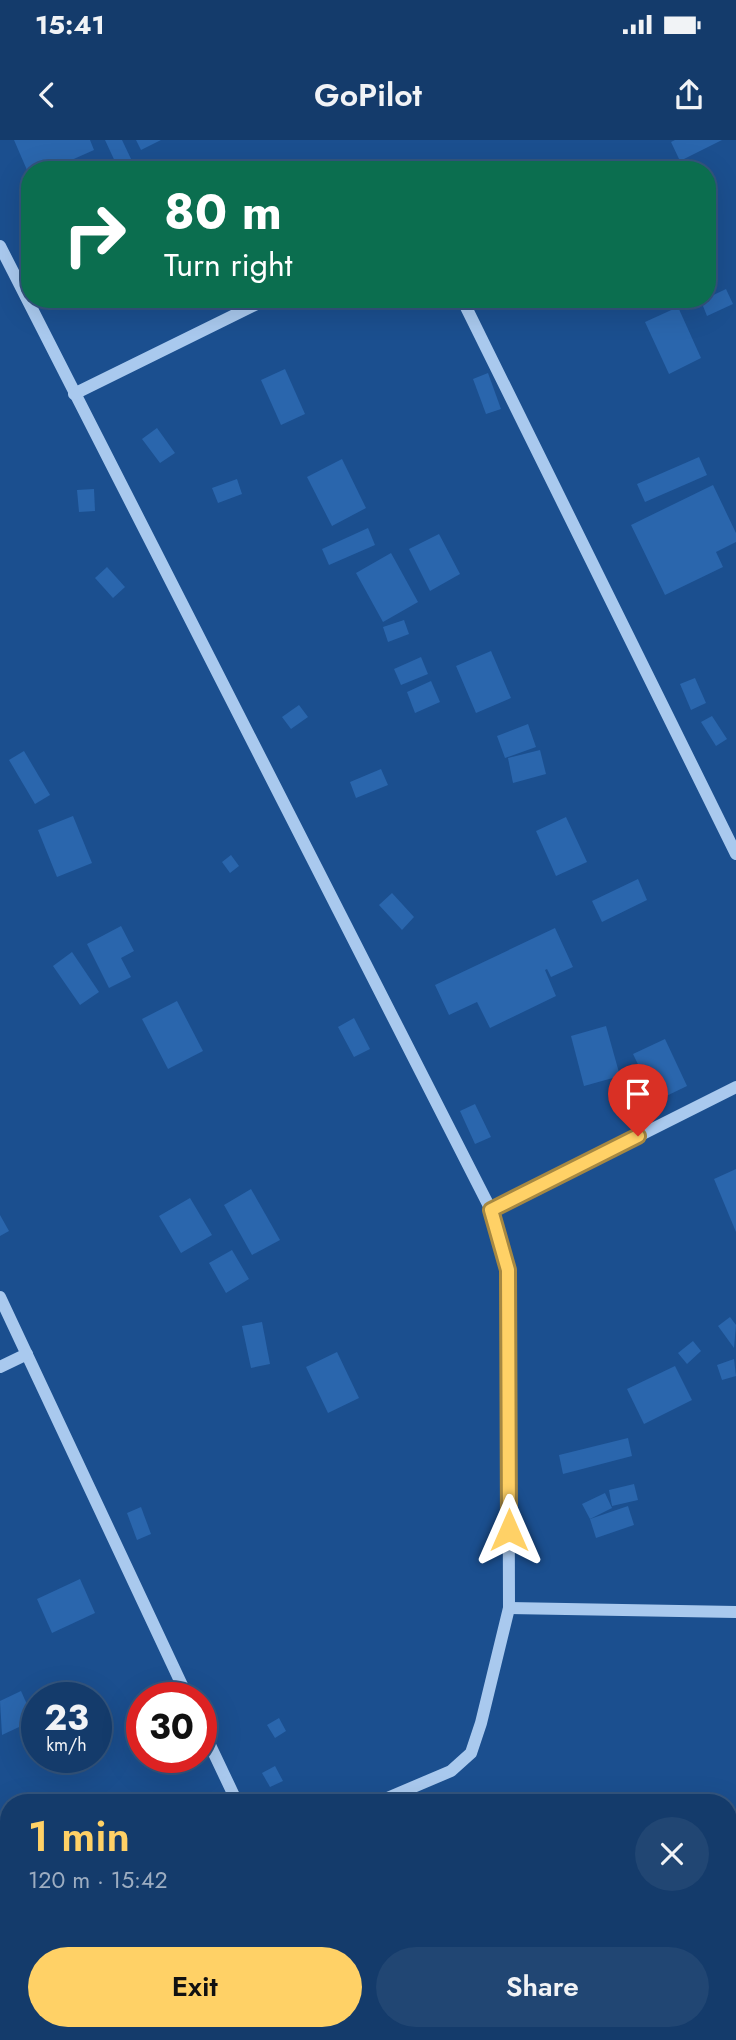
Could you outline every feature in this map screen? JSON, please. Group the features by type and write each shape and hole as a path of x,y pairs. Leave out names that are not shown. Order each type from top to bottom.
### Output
{"street":[{"path":"0,246 21,288"},
{"path":"31,308 491,1210 508,1270 509,1608 471,1753 450,1771 397,1794"},
{"path":"74,394 249,308"},
{"path":"466,308 736,855"},
{"path":"491,1210 736,1087"},
{"path":"0,1297 181,1682"},
{"path":"0,1367 27,1354"},
{"path":"509,1608 736,1612"},
{"path":"217,1760 233,1794"}],"building":[{"path":"14,140 90,140 94,150 69,161 23,161"},
{"path":"105,140 122,140 132,161 115,161"},
{"path":"136,140 161,140 141,150"},
{"path":"722,140 680,161 671,142"},
{"path":"726,289 733,304 707,316 704,308 716,308 716,294"},
{"path":"678,308 701,358 669,374 645,322"},
{"path":"285,369 305,414 281,425 261,380"},
{"path":"488,373 501,409 486,414 473,379"},
{"path":"157,428 175,453 160,463 142,439"},
{"path":"699,457 707,475 645,502 637,484"},
{"path":"342,459 366,508 332,526 307,477"},
{"path":"237,479 242,494 218,503 212,488"},
{"path":"713,485 736,533 736,542 716,552 723,567 665,595 631,525"},
{"path":"94,489 95,511 79,512 77,490"},
{"path":"368,528 375,545 329,565 322,549"},
{"path":"439,534 460,574 430,591 409,549"},
{"path":"391,553 418,602 383,622 356,573"},
{"path":"107,567 125,587 113,598 95,578"},
{"path":"404,620 409,634 388,642 383,627"},
{"path":"491,651 511,698 476,713 456,666"},
{"path":"421,657 428,674 401,685 394,669"},
{"path":"695,678 706,703 691,710 680,684"},
{"path":"431,681 440,702 415,713 407,692"},
{"path":"299,705 308,717 291,729 282,717"},
{"path":"712,716 727,739 716,746 701,722"},
{"path":"528,724 536,747 505,758 497,736"},
{"path":"540,750 546,774 513,783 508,758"},
{"path":"24,751 50,795 35,804 9,760"},
{"path":"381,769 388,785 356,798 350,782"},
{"path":"73,816 92,863 57,877 38,830"},
{"path":"566,817 587,862 556,876 536,831"},
{"path":"231,855 239,866 230,873 222,862"},
{"path":"638,879 647,900 602,922 592,901"},
{"path":"392,893 414,917 402,930 379,905"},
{"path":"121,926 134,951 121,958 131,977 109,988 87,944"},
{"path":"555,928 573,967 551,977 547,969 545,970 556,996 490,1028 477,1002 449,1015 435,985"},
{"path":"72,952 99,992 80,1005 53,966"},
{"path":"177,1001 203,1051 168,1069 142,1019"},
{"path":"354,1018 370,1049 354,1057 338,1027"},
{"path":"606,1026 620,1076 584,1086 571,1036"},
{"path":"665,1039 687,1086 656,1101 633,1054"},
{"path":"475,1104 491,1137 475,1144 460,1111"},
{"path":"736,1169 736,1232 714,1179"},
{"path":"251,1189 280,1240 252,1255 224,1205"},
{"path":"190,1198 212,1235 181,1253 159,1216"},
{"path":"0,1215 9,1231 0,1236"},
{"path":"232,1250 249,1279 226,1293 209,1263"},
{"path":"730,1317 736,1325 734,1348 718,1326"},
{"path":"262,1322 270,1364 251,1368 242,1326"},
{"path":"693,1341 701,1351 687,1364 678,1353"},
{"path":"337,1352 359,1398 328,1413 306,1367"},
{"path":"734,1359 736,1376 722,1380 717,1365"},
{"path":"675,1366 692,1400 644,1424 627,1389"},
{"path":"628,1438 632,1456 563,1474 559,1455"},
{"path":"634,1484 638,1500 612,1506 609,1490"},
{"path":"605,1493 612,1508 590,1519 582,1504"},
{"path":"628,1506 634,1525 596,1538 590,1519"},
{"path":"141,1507 151,1534 137,1540 127,1513"},
{"path":"80,1579 95,1613 52,1633 37,1599"},
{"path":"21,1691 21,1726 2,1735 0,1701"},
{"path":"279,1718 286,1731 275,1738 267,1725"},
{"path":"275,1766 283,1781 270,1787 262,1773"}],"route":[{"path":"509,1530 508,1270 491,1210 638,1136"}]}
